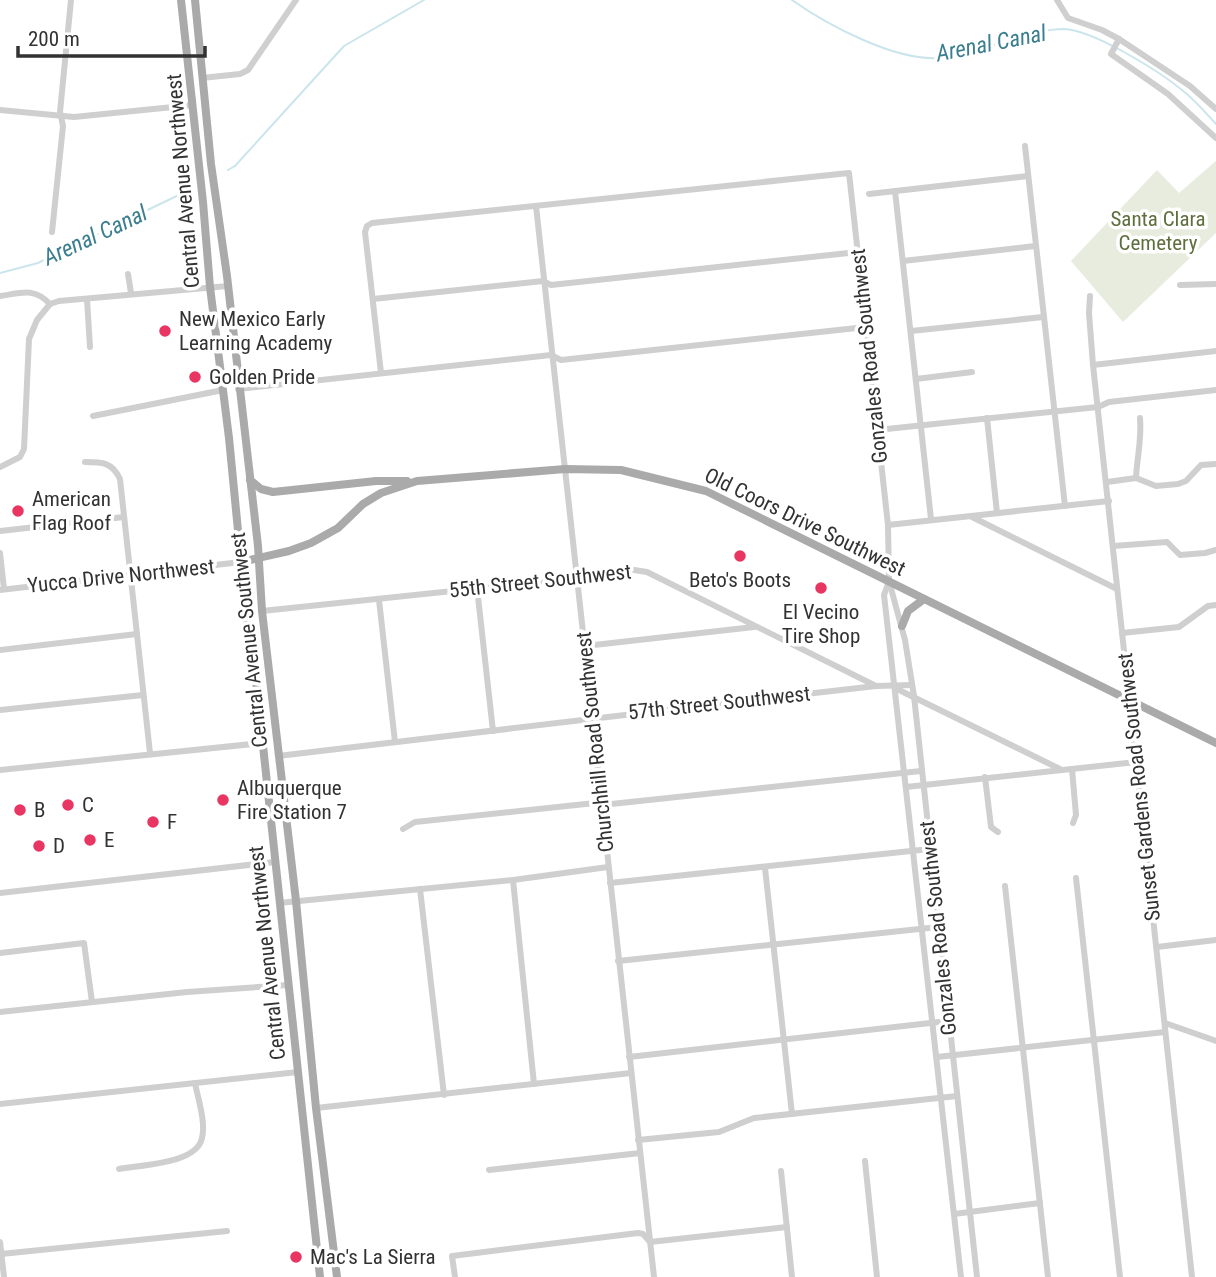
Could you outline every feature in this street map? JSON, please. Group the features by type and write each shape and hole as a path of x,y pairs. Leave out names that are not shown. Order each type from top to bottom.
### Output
{"main road":[{"name":"Central Avenue Northwest","path":"181,0 210,287 320,1277"},
{"name":"Central Avenue Southwest","path":"194,0 250,481 316,1108 337,1277"},
{"name":"Old Coors Drive Southwest","path":"242,562 311,543 338,528 381,493 417,481 565,469 621,470 706,491 1216,743"},
{"path":"250,481 261,489 273,492 376,481 417,481"},
{"path":"902,626 908,611 924,599"}],"street":[{"path":"52,232 63,126 61,117 71,0"},
{"path":"202,78 240,74 248,70 296,0"},
{"path":"1057,0 1068,19 1102,30 1181,79 1216,109"},
{"path":"1118,41 1111,54 1168,93 1216,138"},
{"path":"0,110 61,117 193,105"},
{"path":"1025,146 1065,506"},
{"name":"Gonzales Road Southwest","path":"536,206 849,173 888,525 889,581 902,626 914,696 977,1277"},
{"path":"869,194 1028,176"},
{"path":"895,191 930,519"},
{"path":"382,373 365,232 367,226 372,223 536,206"},
{"name":"Churchhill Road Southwest","path":"536,206 654,1277"},
{"path":"903,261 1035,246"},
{"path":"373,299 543,281 551,285 858,252"},
{"path":"128,274 131,293"},
{"path":"1180,285 1216,284"},
{"path":"0,467 20,457 24,449 29,339 37,320 50,304 131,293 228,286"},
{"path":"0,296 35,292 50,304"},
{"name":"Sunset Gardens Road Southwest","path":"1090,296 1093,365 1192,1277"},
{"path":"87,299 90,347"},
{"path":"911,331 1043,317"},
{"path":"238,389 551,355 561,360 866,327"},
{"path":"1093,365 1216,351"},
{"path":"916,379 972,372"},
{"path":"93,416 223,390"},
{"path":"877,430 1098,407 1109,402 1216,390"},
{"path":"987,418 997,513"},
{"path":"1136,478 1137,450 1142,440 1140,418"},
{"path":"85,462 104,462 116,470 120,479 150,753"},
{"path":"1107,482 1136,478 1156,486 1178,484 1186,481 1201,465 1216,464"},
{"path":"888,525 1109,501"},
{"path":"971,516 1117,589"},
{"path":"0,531 124,517"},
{"path":"1113,546 1167,542 1180,555 1216,550"},
{"path":"0,553 2,589"},
{"name":"Yucca Drive Northwest","path":"2,589 242,562"},
{"name":"55th Street Southwest","path":"262,611 578,578 585,573 639,569 876,686"},
{"name":"Gonzales Road Southwest","path":"889,581 884,595 961,1277"},
{"path":"477,589 494,731"},
{"path":"379,600 395,742"},
{"path":"1122,633 1178,627 1208,606 1216,605"},
{"path":"586,646 755,627"},
{"path":"0,650 136,634"},
{"name":"57th Street Southwest","path":"278,756 876,686 912,685"},
{"path":"895,687 1060,769"},
{"path":"0,710 143,695"},
{"path":"0,770 262,743"},
{"path":"906,787 1136,762"},
{"path":"1072,769 1076,815 1073,823"},
{"path":"402,829 415,822 921,771"},
{"path":"985,777 991,827 998,832"},
{"path":"610,883 930,849"},
{"path":"0,893 275,862"},
{"path":"279,903 513,880 608,867"},
{"path":"765,868 792,1114"},
{"path":"1076,878 1120,1277"},
{"path":"513,880 534,1084"},
{"path":"1005,886 1048,1277"},
{"path":"421,889 444,1095"},
{"path":"618,961 938,927"},
{"path":"1157,947 1216,940"},
{"path":"0,953 84,943 92,1002"},
{"path":"0,1012 288,985"},
{"path":"629,1057 948,1021"},
{"path":"1165,1023 1216,1041"},
{"path":"936,1057 1165,1032"},
{"path":"0,1104 298,1072"},
{"path":"316,1108 631,1073"},
{"path":"119,1169 181,1158 198,1149 202,1127 195,1083"},
{"path":"638,1140 719,1132 754,1118 957,1096"},
{"path":"489,1170 640,1153"},
{"path":"864,1161 877,1277"},
{"path":"781,1171 792,1277"},
{"path":"954,1214 1040,1203"},
{"path":"455,1277 452,1256 638,1233 643,1234 650,1242 787,1227"},
{"path":"1,1254 227,1231"},
{"path":"0,1242 4,1277"}],"green space":[{"name":"Santa Clara Cemetery","path":"1216,161 1216,233 1123,322 1071,261 1157,170 1179,193"}],"waterway":[{"path":"228,170 235,166 344,46 424,0"},
{"name":"Arenal Canal","path":"792,0 862,40 902,54 921,57 951,56 1044,31 1076,31 1108,44 1158,73 1187,94 1216,124"},
{"name":"Arenal Canal","path":"0,273 38,263 187,191"}],"place":[{"name":"New Mexico Early Learning Academy","path":"165,331"},
{"name":"Golden Pride","path":"195,377"},
{"name":"American Flag Roof","path":"18,511"},
{"name":"Beto's Boots","path":"740,556"},
{"name":"El Vecino Tire Shop","path":"821,588"},
{"name":"Albuquerque Fire Station 7","path":"223,800"},
{"name":"C","path":"68,805"},
{"name":"B","path":"20,810"},
{"name":"F","path":"153,822"},
{"name":"E","path":"90,840"},
{"name":"D","path":"39,846"},
{"name":"Mac's La Sierra","path":"296,1257"}]}
